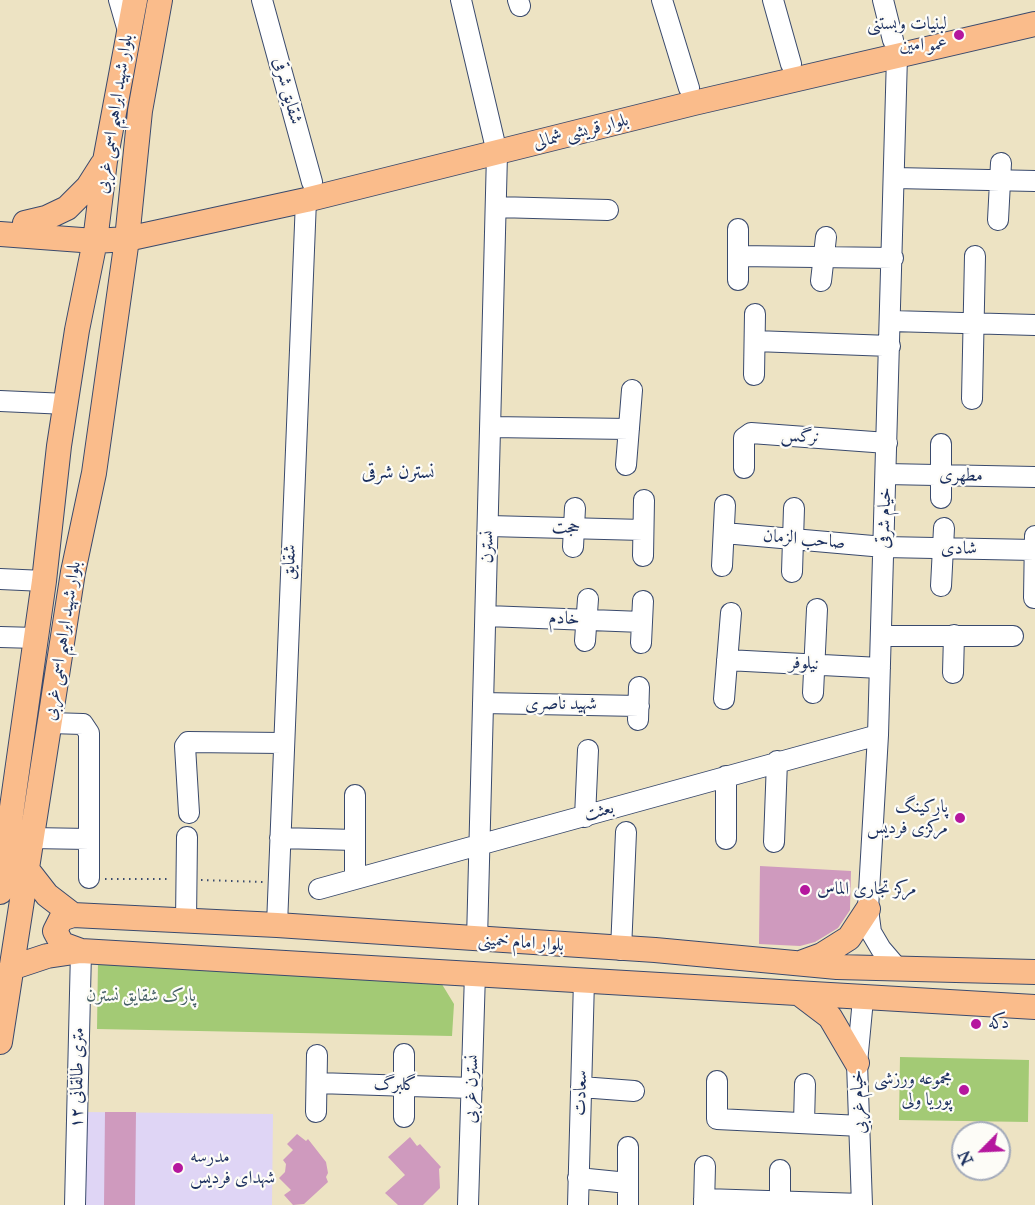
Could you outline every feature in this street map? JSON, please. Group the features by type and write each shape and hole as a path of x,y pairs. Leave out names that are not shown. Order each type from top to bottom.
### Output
{"main road":[{"name":"بلوار شهید ابراهیم اسمی غربی","path":"0,1042 11,968 8,877 52,504 77,330 96,234 105,161 135,0"},
{"name":"بلوار شهید ابراهیم اسمی غربی","path":"8,877 31,838 99,438 128,231 140,111 160,0"},
{"name":"بلوار قریشی شمالی","path":"128,231 495,147 895,48 1035,10"},
{"name":"بلوار قریشی شمالی","path":"574,127 689,88 790,64 1035,24"},
{"path":"127,41 141,40 151,49"},
{"path":"25,223 46,218 67,208 88,187 105,161"},
{"name":"بلوار قریشی شمالی","path":"128,231 154,233 309,191"},
{"path":"0,221 96,234"},
{"path":"0,234 96,234 128,231"},
{"path":"114,332 124,315 142,250 154,233"},
{"path":"65,416 68,445 77,452 88,450 99,438"},
{"path":"52,504 60,487 68,482 77,484 82,489 85,510"},
{"path":"8,877 47,895 73,915 61,920 55,931 62,944 81,951"},
{"path":"800,963 822,955 849,938 868,909"},
{"name":"بلوار امام خمینی","path":"73,915 277,925 621,950 655,950 899,970 1035,972"},
{"path":"655,950 638,965 643,975 656,984"},
{"name":"بلوار امام خمینی","path":"11,968 47,956 81,951 656,984 863,999 1035,1007"},
{"path":"801,995 830,1017 857,1063"}],"street":[{"path":"119,0 127,41"},
{"name":"شقایق شرقی","path":"262,0 309,191"},
{"path":"662,0 689,88"},
{"path":"773,0 790,64"},
{"name":"خیام شرقی","path":"883,0 895,48 895,178 878,735 868,909 871,932 881,949 899,970"},
{"path":"463,1 495,147"},
{"name":"نسترن","path":"477,940 487,616 496,207 495,147"},
{"path":"895,178 1001,172 1035,182"},
{"path":"998,220 1001,172"},
{"name":"شقایق","path":"277,925 282,743 309,191"},
{"path":"496,207 608,210"},
{"path":"738,229 738,280"},
{"path":"821,281 826,237"},
{"path":"738,256 892,258"},
{"path":"972,399 975,256"},
{"path":"754,375 755,314"},
{"path":"891,321 1035,325"},
{"path":"755,341 890,346"},
{"path":"626,465 632,390"},
{"path":"0,401 65,416"},
{"path":"491,427 629,429"},
{"name":"نرگس","path":"744,468 744,438 751,433 887,443"},
{"path":"941,444 941,498"},
{"name":"مطهری","path":"886,474 1035,477"},
{"path":"643,556 644,500"},
{"path":"722,566 725,505"},
{"path":"574,537 575,508"},
{"path":"792,572 794,508"},
{"name":"حجت","path":"489,525 574,537 643,530"},
{"path":"941,586 944,528"},
{"name":"صاحب الزمان","path":"724,533 884,547"},
{"path":"1034,598 1035,536"},
{"name":"شادی","path":"884,547 1034,550"},
{"path":"0,579 44,581"},
{"path":"585,641 588,599"},
{"path":"641,643 643,601"},
{"path":"813,693 817,609"},
{"path":"724,699 730,613"},
{"name":"خادم","path":"487,616 642,622"},
{"path":"953,673 954,635"},
{"path":"881,636 1013,636"},
{"path":"0,637 36,638"},
{"name":"نیلوفر","path":"727,660 880,668"},
{"name":"شهید ناصری","path":"483,703 572,706 639,704"},
{"path":"50,723 83,724 89,733 88,878"},
{"name":"بعثت","path":"319,890 481,843 585,817 777,761 878,735"},
{"path":"189,813 185,746 188,742 282,743"},
{"path":"585,817 588,750"},
{"path":"774,842 777,761"},
{"path":"726,776 726,839"},
{"path":"355,795 355,878"},
{"path":"621,950 626,832"},
{"path":"186,921 187,837"},
{"path":"31,838 89,839"},
{"path":"280,838 355,840"},
{"name":"۱۲ متری طالقانی","path":"75,1205 81,951"},
{"name":"نسترن غربی","path":"468,1205 475,973"},
{"name":"سعادت","path":"578,1205 584,980"},
{"name":"خیام غربی","path":"862,1204 857,1063 863,999"},
{"path":"404,1054 404,1118"},
{"path":"316,1112 317,1055"},
{"path":"717,1081 717,1119 861,1126"},
{"name":"گلبرگ","path":"317,1083 472,1088"},
{"path":"804,1123 805,1084"},
{"path":"581,1087 634,1091"},
{"path":"628,1147 628,1205"},
{"path":"705,1166 704,1202 862,1204"},
{"path":"780,1170 780,1203"},
{"path":"578,1178 628,1183"}],"shaded area":[{"name":"مدرسه شهدای فردیس","path":"84,1112 273,1114 272,1205 83,1205"}],"green space":[{"name":"پارک شقایق نسترن","path":"98,962 440,981 454,1004 452,1036 97,1029"},
{"name":"مجموعه ورزشی پوریا ولی","path":"900,1057 1029,1060 1028,1122 899,1120"}],"building":[{"name":"مرکز تجاری الماس","path":"760,866 851,871 850,910 838,928 815,942 800,946 759,944"},
{"path":"105,1112 136,1112 135,1205 104,1205"},
{"path":"297,1134 306,1141 308,1139 326,1162 328,1182 304,1204 293,1205 284,1195 291,1190 279,1178 285,1172 286,1164 283,1160 293,1150 287,1144"},
{"path":"410,1137 417,1146 420,1144 441,1167 439,1169 440,1188 423,1205 398,1205 385,1193 405,1175 388,1157"}],"place":[{"name":"لبنیات وبستنی عمو امین","path":"959,35"},
{"name":"پارکینگ مرکزی فردیس","path":"960,818"},
{"name":"مرکز تجاری الماس","path":"805,890"},
{"name":"دکه","path":"976,1024"},
{"name":"مجموعه ورزشی پوریا ولی","path":"964,1090"},
{"name":"مدرسه شهدای فردیس","path":"178,1168"}],"district":[{"name":"نسترن شرقی","path":"398,473"}]}
